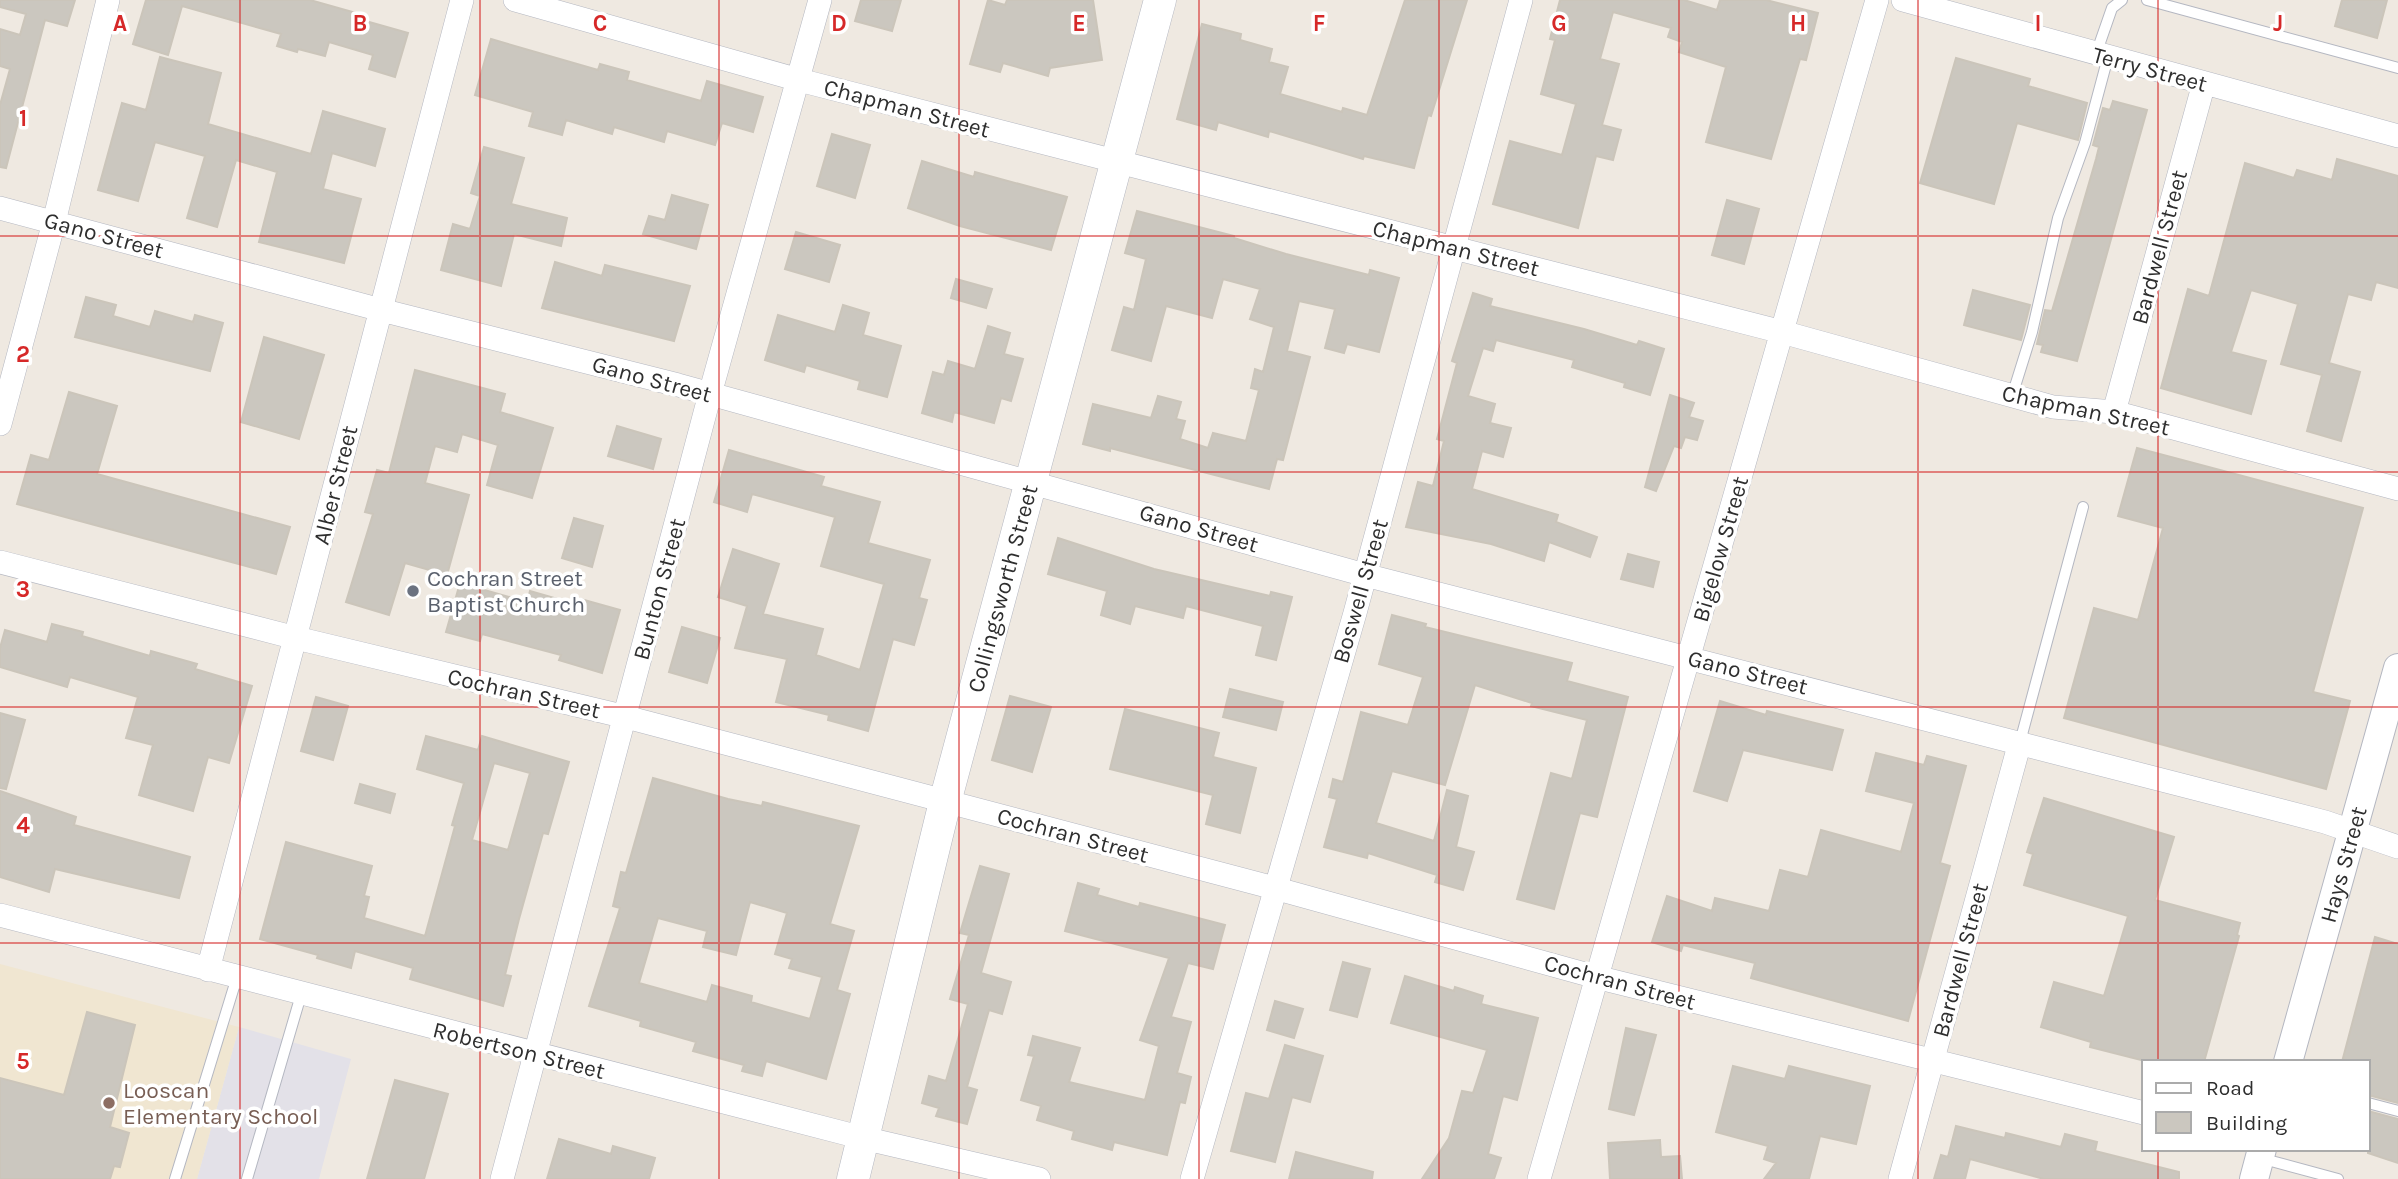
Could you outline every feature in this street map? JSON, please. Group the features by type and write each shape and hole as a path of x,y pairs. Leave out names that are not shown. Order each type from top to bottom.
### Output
{"main road":[{"name":"Collingsworth Street","path":"853,1179 945,802 1160,0"}],"street":[{"path":"0,424 54,222 108,0"},
{"name":"Alber Street","path":"208,970 462,0"},
{"name":"Chapman Street","path":"515,0 799,80 1782,331 2053,407 2114,412 2398,489"},
{"name":"Bunton Street","path":"502,1179 710,394 820,0"},
{"name":"Boswell Street","path":"1192,1179 1365,575 1521,0"},
{"name":"Bigelow Street","path":"1539,1179 1877,0"},
{"name":"Terry Street","path":"1903,0 2398,136"},
{"name":"Bardwell Street","path":"2114,412 2204,83"},
{"name":"Gano Street","path":"0,208 381,310 710,394 1365,575 2325,822 2398,847"},
{"name":"Cochran Street","path":"0,562 296,638 626,717 1274,888 1596,977 2142,1113"},
{"name":"Hays Street","path":"2289,1060 2398,668"},
{"name":"Bardwell Street","path":"1900,1179 2020,742"},
{"name":"Robertson Street","path":"0,915 536,1055 863,1138 1039,1179"}],"lane":[{"path":"2012,396 2032,332 2058,218 2085,144 2112,8 2122,0"},
{"path":"2147,0 2398,68"},
{"path":"2020,742 2083,507"},
{"path":"175,1179 237,977"},
{"path":"247,1179 301,995"},
{"path":"2370,1104 2398,1111"},
{"path":"2259,1162 2338,1179"}],"shaded area":[{"name":"Looscan Elementary School","path":"0,964 239,1027 197,1179 0,1179"},
{"path":"239,1027 351,1059 319,1179 197,1179"}],"building":[{"path":"0,0 75,0 67,26 45,20 6,168 0,167 0,105 10,69 0,66 0,29 20,35 26,14 0,7"},
{"path":"146,0 310,0 356,13 355,18 408,33 395,77 369,69 373,55 329,42 325,56 298,49 297,52 277,46 281,34 182,6 168,55 133,44"},
{"path":"861,0 901,0 892,31 855,21"},
{"path":"988,0 1005,5 1007,0 1093,0 1102,60 1050,68 1048,76 1003,63 1000,72 970,64"},
{"path":"1405,0 1467,0 1431,116 1428,115 1414,168 1364,156 1363,159 1269,131 1268,137 1218,122 1216,130 1177,119 1202,24 1241,34 1240,40 1272,49 1269,62 1288,67 1280,94 1342,112 1343,108 1367,115"},
{"path":"1560,0 1684,0 1717,10 1720,0 1766,0 1818,13 1806,60 1800,59 1771,159 1706,142 1726,67 1679,52 1682,42 1668,37 1671,28 1613,12 1600,59 1619,64 1602,125 1621,130 1613,160 1596,156 1578,228 1493,204 1510,141 1562,155 1576,104 1541,94 1555,40 1550,39"},
{"path":"2342,0 2387,0 2377,38 2335,26"},
{"path":"491,39 598,70 600,64 629,72 627,80 701,101 707,81 763,97 753,132 722,123 715,145 667,131 664,142 614,127 612,134 566,120 562,135 529,126 533,112 475,95"},
{"path":"160,57 221,73 208,124 311,154 323,111 385,129 375,166 332,153 323,189 361,199 344,263 259,242 277,172 236,160 217,227 187,218 205,156 155,142 138,201 98,190 122,103 146,110"},
{"path":"1956,58 2030,79 2028,86 2087,103 2078,140 2017,123 1994,204 1920,183"},
{"path":"2113,101 2147,110 2077,361 2041,352 2043,345 2037,344 2045,310 2052,311 2096,159 2099,147 2093,145 2103,108 2110,110"},
{"path":"832,134 870,145 855,198 817,186"},
{"path":"484,147 524,158 511,204 567,218 561,246 514,234 501,286 441,270 453,224 470,229 480,196 471,193"},
{"path":"2337,159 2398,176 2398,288 2376,282 2371,300 2348,294 2329,363 2360,372 2341,441 2307,431 2322,375 2281,364 2298,304 2251,290 2231,352 2266,361 2251,414 2161,388 2188,289 2209,296 2245,163 2294,178 2297,170 2332,180"},
{"path":"922,161 974,177 975,172 1067,197 1051,250 960,226 908,208"},
{"path":"672,195 708,205 696,249 643,234 649,216 665,220"},
{"path":"1727,200 1759,209 1744,264 1712,255"},
{"path":"1137,211 1234,236 1286,254 1369,275 1370,270 1399,278 1379,352 1347,344 1344,353 1325,348 1335,309 1299,301 1287,351 1310,357 1283,460 1277,459 1269,489 1110,448 1110,451 1083,444 1093,404 1151,418 1158,396 1181,402 1176,419 1185,421 1180,439 1208,448 1213,433 1246,441 1259,390 1251,388 1255,369 1263,372 1274,327 1250,319 1260,289 1223,279 1212,318 1166,306 1151,361 1112,350 1124,307 1134,310 1146,259 1125,253"},
{"path":"796,232 840,245 829,282 785,269"},
{"path":"555,262 602,276 605,265 690,286 674,341 542,308"},
{"path":"956,279 992,289 986,308 951,298"},
{"path":"1973,290 2030,305 2021,340 1964,325"},
{"path":"1473,293 1492,299 1490,306 1637,345 1639,341 1664,349 1650,395 1624,387 1625,383 1572,367 1574,360 1496,340 1493,351 1483,348 1468,396 1495,404 1490,423 1511,428 1503,457 1482,451 1472,489 1558,515 1556,522 1597,537 1590,557 1549,542 1544,561 1491,544 1406,527 1418,482 1433,486 1444,441 1437,439 1457,363 1452,361"},
{"path":"86,297 116,305 113,316 150,327 155,311 193,322 195,315 223,323 210,371 75,337"},
{"path":"843,305 869,313 863,335 901,346 887,397 858,389 860,381 806,365 804,372 765,360 778,315 835,332"},
{"path":"988,326 1010,333 1004,354 1023,359 1011,401 1001,398 994,423 954,412 952,422 922,413 933,372 944,375 948,361 975,369"},
{"path":"264,337 324,355 299,439 241,422"},
{"path":"415,370 505,394 500,412 553,428 532,498 487,485 498,445 462,434 457,452 435,446 425,483 469,495 447,575 405,563 389,615 346,602 373,514 365,512 377,470 389,473"},
{"path":"69,392 117,406 97,474 290,527 276,574 17,504 31,455 49,460"},
{"path":"1670,395 1694,403 1689,417 1703,421 1697,440 1685,437 1681,448 1674,446 1656,491 1645,487"},
{"path":"617,426 661,439 653,469 608,456"},
{"path":"2137,448 2363,508 2313,692 2350,701 2326,789 2064,718 2094,608 2138,620 2163,528 2118,516"},
{"path":"729,450 824,477 821,486 880,502 868,543 930,560 919,598 927,600 914,645 893,639 868,731 828,720 829,715 776,702 787,659 735,648 747,606 718,597 733,549 779,564 763,614 823,629 816,655 860,670 884,584 821,566 835,517 752,494 747,512 714,502"},
{"path":"574,518 603,526 592,567 562,558"},
{"path":"1058,538 1154,569 1270,596 1271,592 1292,597 1276,660 1256,655 1263,626 1186,606 1183,618 1135,606 1130,624 1101,615 1107,591 1048,574"},
{"path":"1628,554 1659,562 1653,587 1621,579"},
{"path":"460,583 527,602 530,591 575,604 577,598 620,610 602,673 559,660 561,655 482,634 480,641 446,632"},
{"path":"1392,615 1426,624 1425,627 1572,663 1567,681 1628,697 1597,817 1580,813 1554,909 1517,899 1551,773 1572,779 1587,720 1531,706 1532,703 1475,685 1445,785 1392,771 1376,823 1434,841 1447,790 1468,796 1456,847 1474,852 1463,890 1435,882 1437,875 1368,853 1367,858 1324,847 1337,799 1329,797 1333,779 1343,782 1361,712 1408,725 1423,677 1379,664"},
{"path":"52,624 150,656 151,651 197,664 195,669 252,686 229,763 208,757 193,811 139,795 153,745 126,738 138,697 70,677 67,687 0,667 0,648 5,630 47,642"},
{"path":"682,627 720,638 707,683 669,672"},
{"path":"1230,689 1283,702 1276,730 1223,717"},
{"path":"1010,696 1051,707 1032,772 992,760"},
{"path":"316,697 348,706 333,760 301,751"},
{"path":"1720,701 1766,715 1767,711 1843,730 1832,770 1743,750 1727,801 1694,791"},
{"path":"1125,709 1219,733 1213,757 1256,768 1240,833 1206,824 1213,795 1110,769"},
{"path":"0,713 25,720 6,789 0,788"},
{"path":"426,736 478,750 482,736 569,762 548,834 543,833 519,919 505,975 511,976 503,1006 410,979 413,968 355,951 351,968 317,958 318,955 260,939 286,842 372,866 364,896 369,897 364,918 425,936 464,783 417,769","holes":["494,763 530,773 508,850 472,840"]},
{"path":"1876,753 1924,765 1927,756 1966,766 1940,863 1950,866 1908,1021 1751,978 1755,963 1683,945 1681,951 1652,942 1667,896 1712,911 1715,898 1769,911 1780,870 1808,877 1821,830 1901,852 1914,803 1866,791"},
{"path":"653,778 728,799 762,806 763,802 859,826 830,924 854,931 837,990 850,994 826,1079 766,1061 762,1076 742,1071 744,1065 693,1051 696,1042 640,1026 641,1021 589,1006 620,908 613,906 621,872 626,873","holes":["750,902 787,913 775,954 792,959 789,968 822,977 810,1019 751,1002 752,996 712,985 707,1002 639,983 658,918 707,931 703,947 736,955"]},
{"path":"360,784 395,794 390,813 355,803"},
{"path":"0,791 76,817 74,825 190,857 179,898 55,869 49,892 0,877"},
{"path":"2044,798 2174,837 2155,900 2240,923 2239,936 2205,1060 2142,1060 2090,1047 2091,1042 2041,1027 2054,982 2104,996 2128,916 2024,885 2033,854 2027,852"},
{"path":"980,866 1009,874 981,973 1011,982 1002,1014 989,1010 967,1087 977,1090 967,1124 936,1116 939,1108 922,1103 929,1076 946,1081 968,1004 950,999 969,935 960,933"},
{"path":"1078,883 1099,889 1097,895 1139,907 1140,903 1225,925 1213,969 1188,963 1171,1017 1191,1022 1177,1073 1191,1077 1185,1103 1180,1102 1167,1155 1114,1142 1112,1150 1072,1139 1074,1131 1037,1120 1041,1106 1021,1100 1034,1056 1028,1055 1033,1036 1080,1048 1069,1082 1145,1100 1159,1046 1140,1040 1169,958 1065,931"},
{"path":"2375,937 2398,944 2398,1103 2370,1096 2370,1060 2343,1060"},
{"path":"1343,962 1370,969 1357,1017 1330,1010"},
{"path":"1405,976 1454,991 1455,987 1483,996 1481,1004 1538,1018 1517,1100 1503,1096 1488,1154 1501,1158 1494,1179 1422,1179 1449,1138 1462,1091 1473,1093 1487,1050 1391,1023"},
{"path":"1275,1001 1303,1009 1294,1038 1267,1030"},
{"path":"87,1012 135,1025 110,1127 129,1133 120,1167 114,1166 110,1179 0,1179 0,1078 64,1095"},
{"path":"1626,1028 1656,1035 1634,1115 1609,1109"},
{"path":"1285,1045 1323,1056 1310,1102 1292,1097 1275,1162 1231,1151 1246,1093 1269,1099"},
{"path":"1733,1066 1785,1079 1789,1066 1870,1086 1856,1144 1820,1136 1809,1179 1764,1179 1776,1163 1764,1159 1768,1146 1716,1132"},
{"path":"395,1080 448,1094 424,1179 367,1179"},
{"path":"2370,1112 2398,1119 2398,1163 2368,1153"},
{"path":"1956,1126 2005,1138 2006,1133 2061,1147 2065,1134 2097,1142 2095,1151 2179,1172 2179,1179 2044,1179 1970,1159 1965,1179 1934,1179 1941,1155 1948,1157"},
{"path":"559,1139 611,1154 613,1146 655,1158 649,1179 547,1179"},
{"path":"1660,1140 1661,1157 1680,1156 1682,1179 1610,1179 1608,1143"},
{"path":"1296,1152 1373,1172 1372,1179 1289,1179"}],"place":[{"name":"Cochran Street Baptist Church","path":"413,591"},
{"name":"Looscan Elementary School","path":"109,1103"}]}
